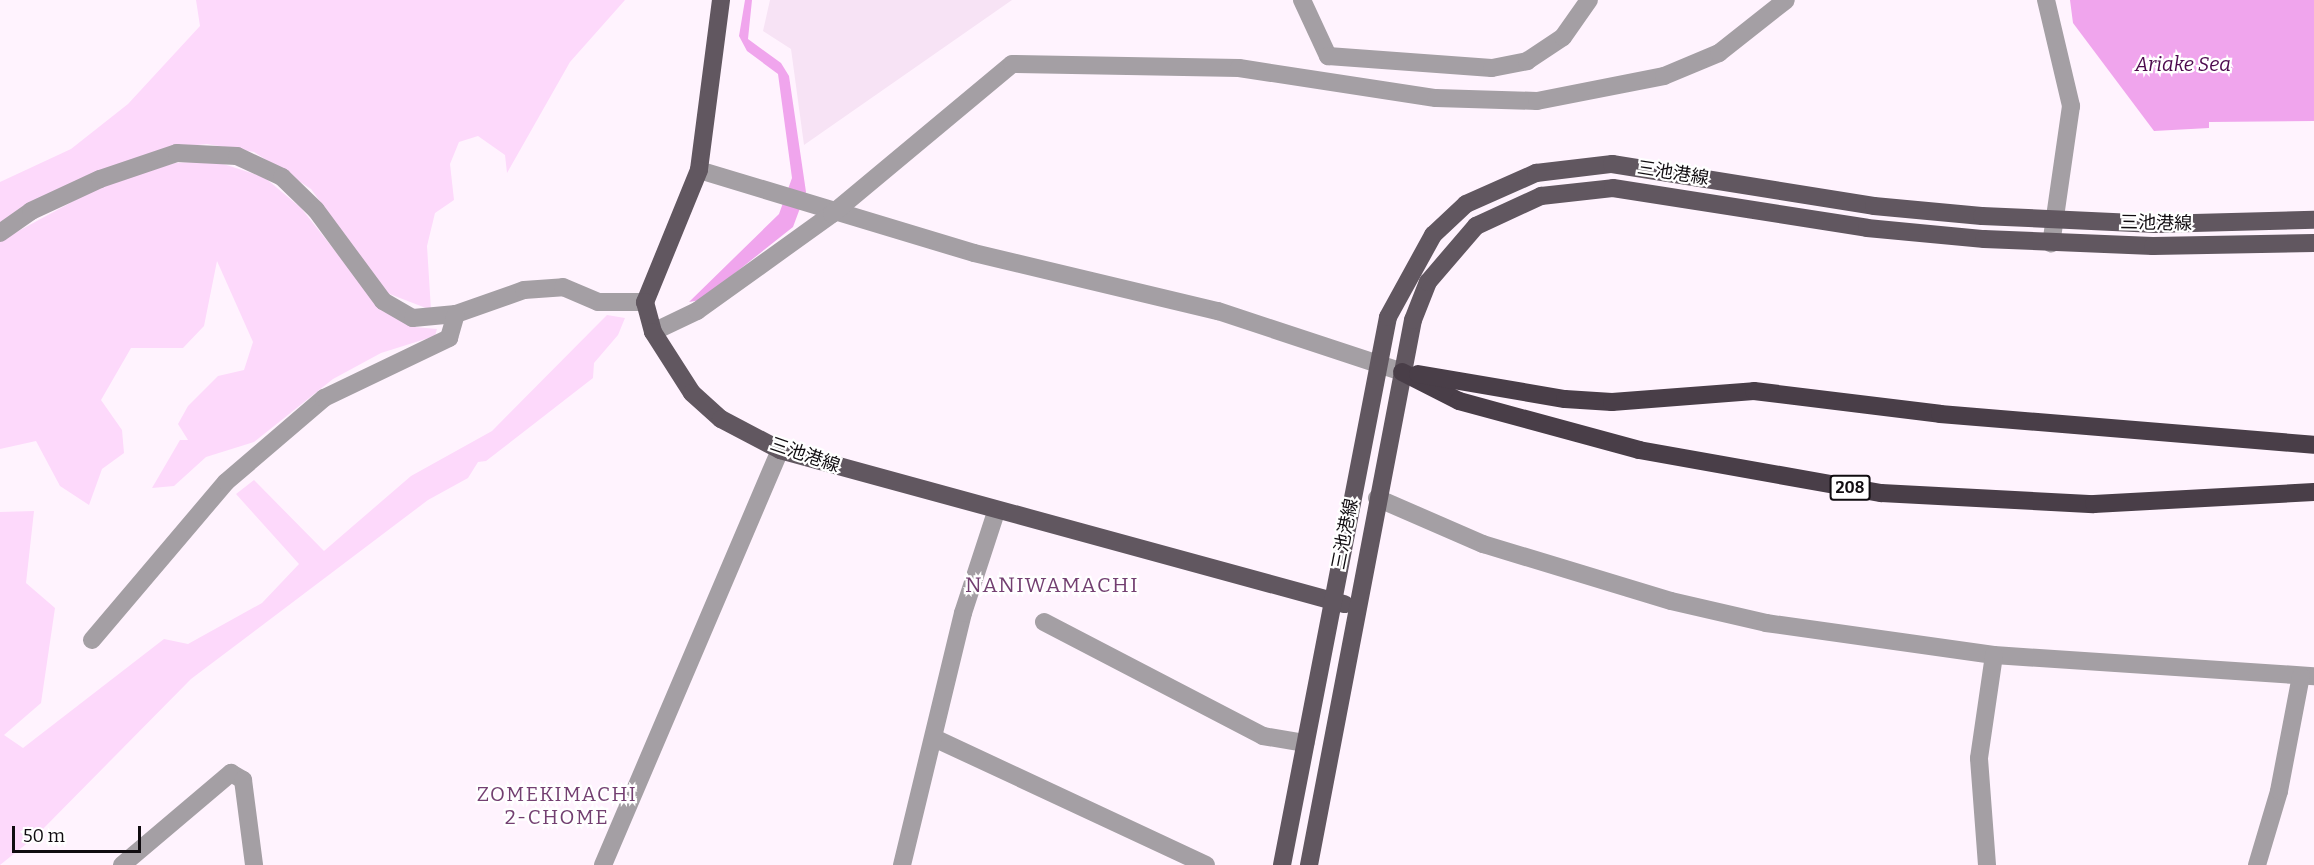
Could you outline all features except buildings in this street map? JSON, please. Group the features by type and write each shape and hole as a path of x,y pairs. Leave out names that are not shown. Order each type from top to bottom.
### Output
{"highway":[{"path":"1402,372 1565,399 1612,402 1754,391 1940,414 2314,445"},
{"name":"208","path":"1402,372 1459,400 1639,450 1762,476 1881,493 2094,504 2314,492"}],"main road":[{"path":"645,302 699,170 721,0"},
{"name":"三池港線","path":"1282,865 1377,363 1388,317 1433,235 1466,204 1536,172 1612,164 1874,206 2052,221 2314,220"},
{"name":"三池港線","path":"1309,865 1402,372 1424,291 1450,250 1505,208 1541,196 1613,188 1867,228 2050,244 2314,243"},
{"name":"三池港線","path":"645,302 653,332 692,393 721,419 780,450 996,512 1357,607"}],"street":[{"path":"1302,0 1328,56 1492,68 1527,61 1563,37 1589,0"},
{"path":"653,332 698,311 832,214 1012,64 1239,68 1436,98 1537,101 1664,76 1719,53 1786,0"},
{"path":"2046,0 2071,106 2050,244"},
{"path":"0,233 31,211 90,184 177,153 237,156 282,177 316,210 383,301 414,318 456,314 524,290 563,287 598,302 645,302"},
{"path":"699,170 832,214 1218,310 1402,372"},
{"path":"92,640 226,482 324,398 449,338 456,314"},
{"path":"603,865 780,450"},
{"path":"1377,498 1483,544 1671,601 1766,623 1994,655 2307,676 2279,791 2257,865"},
{"path":"902,865 963,614 996,512"},
{"path":"1044,622 1263,736 1305,743"},
{"path":"1987,865 1979,758 1994,655"},
{"path":"934,738 1206,865"},
{"path":"122,865 231,773 243,780 254,865"}],"shaded area":[{"path":"196,0 625,0 570,62 507,173 505,155 478,136 459,142 450,164 454,200 435,213 427,246 431,310 387,293 311,189 254,152 207,144 169,148 0,224 0,182 71,149 128,104 200,26"},
{"path":"770,0 1012,0 804,145 791,49 763,31"},
{"path":"214,161 264,177 301,208 383,311 415,327 437,329 435,336 381,353 333,379 254,442 206,457 174,486 152,488 180,440 188,440 178,424 188,406 218,376 244,370 253,342 217,261 204,326 183,348 131,348 101,400 122,430 124,453 102,469 89,505 60,486 36,441 0,449 0,241 105,184 175,163"},
{"path":"607,315 625,318 618,335 594,363 593,378 486,461 478,462 468,478 428,500 191,679 35,837 0,865 0,512 34,511 26,583 55,608 41,703 4,735 23,748 164,639 188,644 262,603 299,564 236,494 254,480 324,551 411,476 492,431"}],"water":[{"path":"745,0 752,0 748,39 781,63 789,76 806,192 793,227 701,300 689,302 779,214 792,178 778,74 747,51 739,36"},
{"name":"Ariake Sea","path":"2070,0 2314,0 2314,121 2209,122 2209,128 2154,131 2073,23"}],"district":[{"name":"NANIWAMACHI","path":"1052,585"},
{"name":"ZOMEKIMACHI 2-CHOME","path":"557,806"}]}
